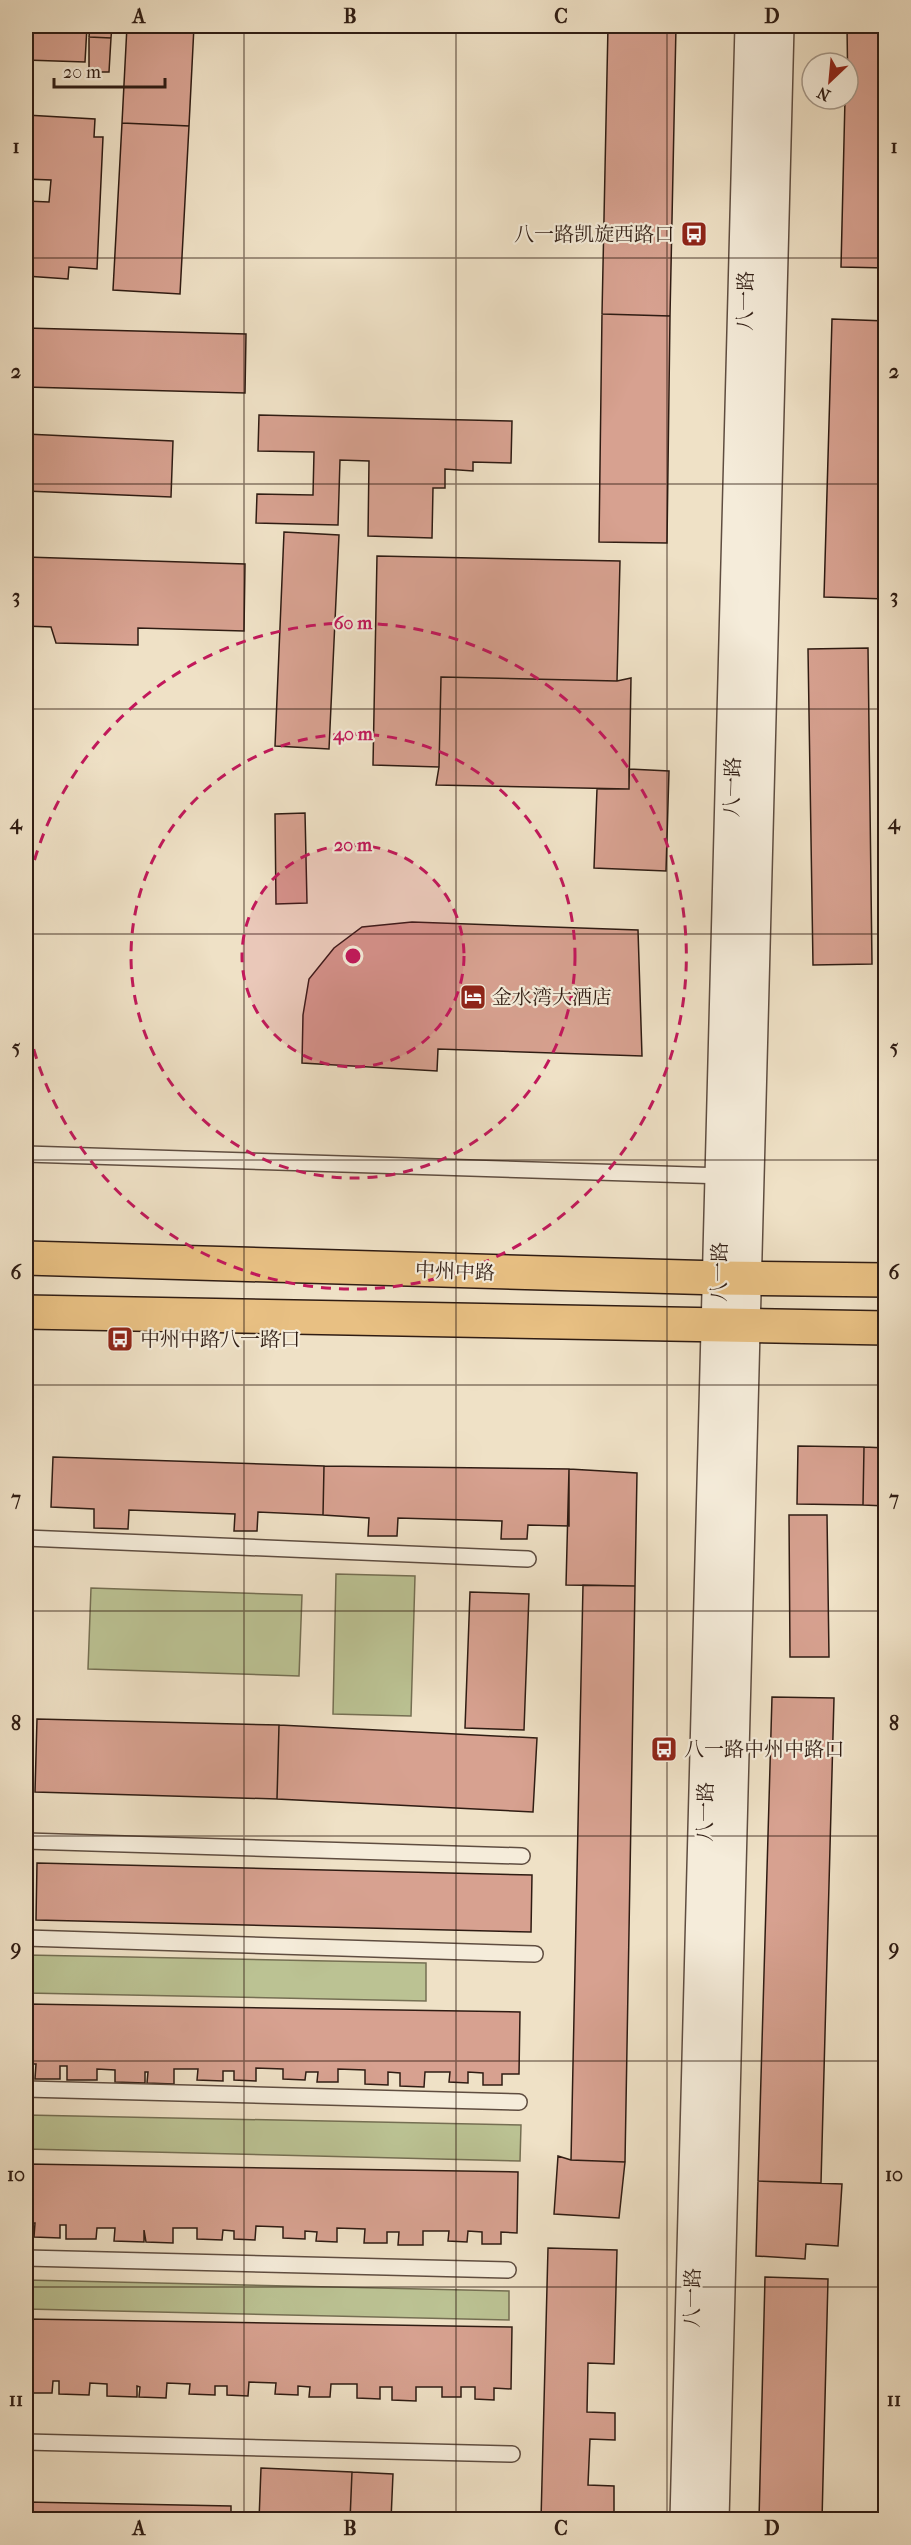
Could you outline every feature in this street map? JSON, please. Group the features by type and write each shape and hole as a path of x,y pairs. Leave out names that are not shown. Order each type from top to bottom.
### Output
{"main road":[{"name":"中州中路","path":"26,1258 732,1279 885,1280"},
{"path":"26,1312 730,1327 885,1328"}],"street":[{"name":"八一路","path":"687,2520 732,1279 752,26"},
{"name":"八一路","path":"734,1176 777,26"},
{"name":"八一路","path":"712,2520 730,1327"}],"lane":[{"path":"26,1154 734,1176"},
{"path":"26,1538 528,1559"},
{"path":"26,1841 522,1856"},
{"path":"26,1938 535,1954"},
{"path":"885,1985 885,2014"},
{"path":"26,2090 519,2102"},
{"path":"26,2258 508,2270"},
{"path":"26,2442 512,2454"}],"green space":[{"path":"336,1574 415,1576 411,1716 333,1714"},
{"path":"91,1588 302,1595 299,1676 88,1669"},
{"path":"26,1955 426,1963 426,2001 26,1993"},
{"path":"26,2115 521,2125 520,2161 26,2149"},
{"path":"26,2280 509,2291 509,2320 26,2309"}],"building":[{"path":"26,26 87,26 85,62 26,60"},
{"path":"90,26 112,26 111,38 89,37"},
{"path":"127,26 194,26 189,126 122,123"},
{"path":"608,26 676,26 670,316 602,314"},
{"path":"847,26 886,26 886,268 841,267 845,111 860,111 860,51 847,51"},
{"path":"89,37 111,38 109,72 89,72"},
{"path":"26,115 95,119 94,137 103,137 97,269 69,267 68,279 26,276 26,201 49,202 51,180 26,179"},
{"path":"122,123 189,126 180,294 113,290"},
{"path":"602,314 670,316 667,543 599,542"},
{"path":"832,319 886,321 886,599 824,597"},
{"path":"26,328 246,334 245,393 26,387"},
{"path":"259,415 512,421 511,463 473,462 473,471 445,469 445,488 433,488 432,538 368,536 369,461 340,460 338,525 256,523 257,494 313,495 314,452 258,451"},
{"path":"26,434 173,441 171,497 26,491"},
{"path":"284,532 339,535 329,749 275,746"},
{"path":"377,556 620,561 617,681 441,677 439,767 373,765"},
{"path":"26,557 245,564 244,631 138,628 138,645 56,643 51,627 26,626"},
{"path":"868,648 872,964 813,965 808,649"},
{"path":"441,677 617,681 631,678 629,789 436,785 439,767"},
{"path":"629,769 669,771 666,871 594,868 597,789 629,789"},
{"path":"305,813 307,903 276,904 275,814"},
{"name":"金水湾大酒店","path":"412,922 638,930 642,1056 438,1049 437,1071 302,1063 303,1015 309,979 334,948 362,927"},
{"path":"798,1446 864,1447 863,1505 797,1504"},
{"path":"864,1447 886,1448 886,1506 863,1505"},
{"path":"53,1457 324,1466 323,1515 258,1512 257,1531 234,1531 235,1514 129,1510 128,1529 94,1528 94,1509 51,1507"},
{"path":"324,1466 569,1469 569,1526 528,1525 527,1539 501,1539 502,1521 398,1518 397,1536 368,1536 369,1518 323,1515"},
{"path":"569,1469 637,1473 635,1586 566,1585"},
{"path":"789,1515 827,1515 829,1657 790,1657"},
{"path":"583,1585 635,1586 625,2162 571,2160"},
{"path":"470,1592 529,1594 524,1730 465,1728"},
{"path":"772,1697 834,1698 821,2183 758,2181"},
{"path":"37,1719 279,1725 277,1799 35,1792"},
{"path":"279,1725 537,1738 533,1812 277,1799"},
{"path":"37,1863 532,1875 531,1932 36,1920"},
{"path":"26,2004 520,2012 519,2074 502,2074 502,2085 483,2085 483,2073 468,2072 468,2083 449,2082 450,2072 425,2072 424,2087 400,2086 400,2073 388,2072 388,2085 365,2084 365,2070 338,2069 338,2082 317,2082 318,2072 306,2072 305,2080 283,2079 283,2069 256,2068 256,2081 234,2080 234,2071 223,2071 223,2081 197,2080 198,2069 174,2069 174,2084 147,2083 148,2072 145,2072 145,2083 115,2082 115,2070 97,2069 97,2080 67,2080 67,2066 60,2066 60,2079 35,2079 36,2064 26,2064"},
{"path":"558,2156 571,2160 625,2162 619,2218 554,2214"},
{"path":"26,2164 518,2172 517,2233 501,2232 501,2244 482,2244 482,2232 468,2231 467,2242 448,2241 449,2231 423,2231 423,2245 398,2245 399,2232 387,2232 387,2243 364,2243 365,2229 337,2228 337,2242 316,2241 317,2232 305,2231 305,2239 283,2238 283,2227 256,2226 255,2240 234,2239 234,2231 223,2230 222,2240 197,2239 197,2228 173,2228 173,2243 146,2242 144,2230 144,2242 114,2241 115,2228 97,2228 96,2239 66,2239 66,2225 60,2225 60,2238 34,2237 35,2223 26,2223"},
{"path":"758,2181 842,2184 838,2246 806,2244 805,2259 756,2256"},
{"path":"548,2248 617,2250 614,2364 588,2363 587,2412 615,2413 615,2440 590,2439 588,2485 614,2486 614,2520 541,2520"},
{"path":"765,2277 828,2279 822,2520 759,2520"},
{"path":"26,2319 512,2327 511,2389 494,2388 494,2400 475,2399 475,2387 461,2387 461,2397 442,2397 442,2387 416,2387 416,2401 392,2400 392,2387 380,2387 380,2399 357,2398 357,2384 331,2384 330,2397 309,2397 310,2387 298,2386 298,2395 275,2394 276,2383 249,2382 248,2396 227,2395 227,2386 215,2386 215,2395 189,2394 190,2384 167,2383 166,2398 139,2397 140,2387 137,2386 137,2397 107,2396 107,2384 90,2383 89,2395 59,2394 59,2381 53,2381 52,2393 28,2393"},
{"path":"261,2468 352,2472 350,2520 259,2520"},
{"path":"352,2472 393,2474 391,2520 350,2520"},
{"path":"26,2502 231,2506 231,2520 26,2520"}],"place":[{"name":"八一路凯旋西路口","path":"694,234"},
{"name":"金水湾大酒店","path":"473,997"},
{"name":"中州中路八一路口","path":"120,1339"},
{"name":"八一路中州中路口","path":"664,1749"}]}
